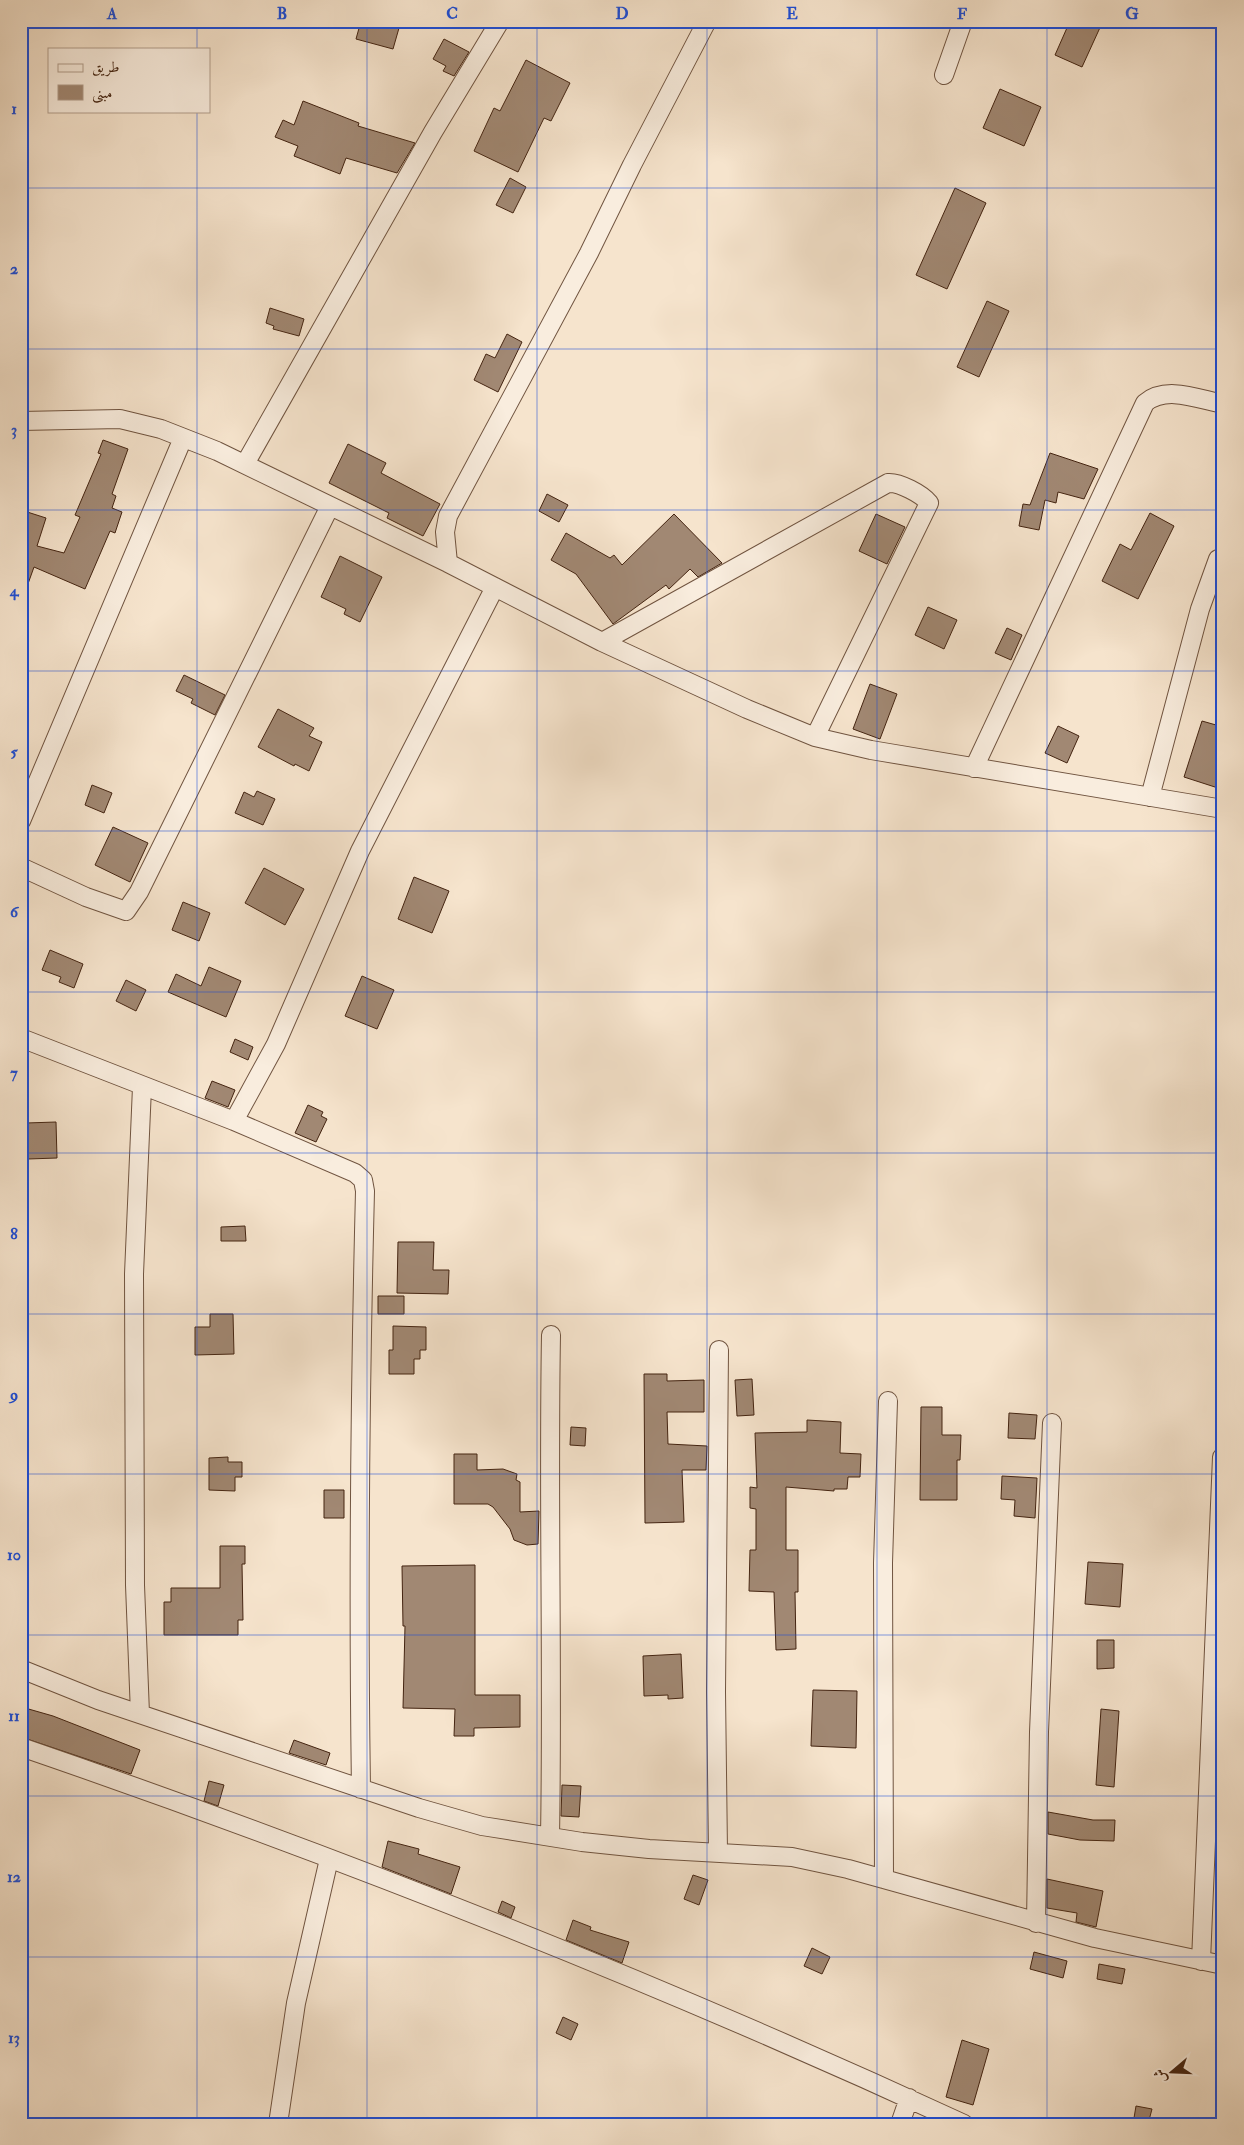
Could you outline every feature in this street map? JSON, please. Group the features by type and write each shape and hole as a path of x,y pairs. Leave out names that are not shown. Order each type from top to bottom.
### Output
{"street":[{"path":"244,464 433,132 500,21"},
{"path":"448,563 445,532 448,516 589,253 632,164 707,21"},
{"path":"944,75 963,21"},
{"path":"974,768 1145,403 1153,396 1172,394 1223,404"},
{"path":"21,421 120,419 161,429 244,464 448,563 602,642 747,709 815,737 871,750 1223,809"},
{"path":"21,821 183,438"},
{"path":"602,642 888,483 893,482 925,497 929,503 815,737"},
{"path":"21,867 86,897 126,912 138,892 330,506"},
{"path":"1150,797 1213,567 1218,559 1223,557"},
{"path":"234,1121 276,1044 360,851 495,587"},
{"path":"21,1038 142,1087 234,1121 355,1172 363,1180 366,1191 360,1421 358,1606 361,1789"},
{"path":"140,1714 135,1585 134,1274 142,1087"},
{"path":"550,1836 552,1690 549,1445 551,1335"},
{"path":"718,1852 716,1692 719,1350"},
{"path":"884,1879 883,1563 888,1401"},
{"path":"1036,1923 1039,1732 1052,1423"},
{"path":"1201,1961 1222,1457"},
{"path":"21,1669 140,1714 361,1789 482,1826 649,1849 792,1857 848,1868 1036,1923 1223,1965"},
{"path":"21,1747 329,1859 558,1948 909,2098 964,2124"},
{"path":"278,2124 296,2004 329,1859"},
{"path":"900,2124 909,2098"}],"building":[{"path":"361,21 401,21 393,49 356,39"},
{"path":"1070,21 1103,21 1082,67 1055,55"},
{"path":"444,39 469,52 454,76 443,71 446,66 433,59"},
{"path":"526,60 570,83 551,121 544,118 518,172 474,151 494,108 500,111"},
{"path":"1000,89 1041,107 1024,146 983,128"},
{"path":"303,101 359,123 358,126 415,143 397,173 346,158 340,174 294,156 298,146 275,137 283,120 294,125"},
{"path":"510,178 526,187 513,213 496,205"},
{"path":"955,188 986,203 947,289 916,275"},
{"path":"987,301 1009,311 979,377 957,367"},
{"path":"270,308 304,319 299,336 273,329 274,326 266,323"},
{"path":"507,334 522,342 498,392 474,380 486,354 495,358"},
{"path":"103,440 128,449 112,494 116,496 112,508 122,512 115,533 110,531 85,589 34,567 24,595 21,594 21,510 46,518 37,546 64,553 80,517 75,515 101,454 98,453"},
{"path":"348,444 386,463 381,473 440,504 423,536 387,518 389,513 329,483"},
{"path":"1050,453 1098,469 1084,499 1058,492 1056,503 1045,500 1039,530 1019,526 1023,504 1030,505"},
{"path":"547,494 568,505 559,522 539,511"},
{"path":"1150,513 1174,526 1138,599 1102,581 1120,544 1131,550"},
{"path":"674,514 722,563 698,577 690,569 669,589 666,585 613,624 576,574 551,560 566,533 610,558 614,555 622,565"},
{"path":"876,514 905,527 887,564 859,551"},
{"path":"340,556 382,577 360,622 344,614 346,609 321,597"},
{"path":"928,607 957,620 944,649 915,635"},
{"path":"1007,628 1022,635 1011,660 995,653"},
{"path":"184,675 225,695 215,715 191,703 193,699 176,691"},
{"path":"870,684 897,694 880,739 853,729"},
{"path":"278,709 314,728 309,736 322,742 309,771 295,764 294,766 258,747"},
{"path":"1202,721 1223,727 1223,773 1218,788 1184,777"},
{"path":"1058,726 1079,736 1067,763 1045,753"},
{"path":"92,785 112,793 104,813 85,805"},
{"path":"257,791 275,799 263,825 235,813 244,792 254,797"},
{"path":"113,827 148,843 130,882 95,865"},
{"path":"264,868 304,889 285,925 245,903"},
{"path":"414,877 449,891 432,933 398,919"},
{"path":"183,902 210,913 199,941 172,930"},
{"path":"50,950 83,964 74,988 59,982 61,977 42,970"},
{"path":"209,967 241,981 226,1017 168,992 176,974 201,986"},
{"path":"362,976 394,990 377,1029 345,1016"},
{"path":"126,980 146,990 136,1011 116,1001"},
{"path":"235,1039 253,1047 248,1060 230,1052"},
{"path":"212,1081 235,1090 228,1107 205,1098"},
{"path":"308,1105 323,1112 321,1116 327,1119 316,1142 295,1133"},
{"path":"56,1122 57,1158 28,1159 26,1123"},
{"path":"245,1226 246,1241 221,1241 221,1227"},
{"path":"398,1242 434,1242 433,1270 449,1270 448,1294 397,1293"},
{"path":"378,1296 404,1296 404,1314 378,1314"},
{"path":"210,1314 233,1314 234,1354 195,1355 195,1327 210,1327"},
{"path":"393,1326 426,1327 426,1350 420,1350 420,1359 414,1359 414,1374 389,1374 389,1350 393,1350"},
{"path":"644,1374 667,1374 667,1381 704,1380 704,1412 667,1412 668,1444 707,1446 706,1470 682,1470 684,1522 645,1523"},
{"path":"752,1379 754,1415 737,1416 735,1380"},
{"path":"921,1407 942,1407 942,1435 961,1435 960,1460 957,1460 957,1500 920,1500"},
{"path":"1009,1413 1037,1415 1035,1439 1008,1438"},
{"path":"807,1420 841,1422 840,1453 861,1454 860,1477 848,1477 847,1489 834,1489 834,1491 786,1487 786,1550 798,1550 798,1592 795,1592 796,1649 776,1650 774,1592 749,1591 750,1550 756,1550 756,1509 750,1508 750,1487 757,1488 755,1433 807,1432"},
{"path":"571,1427 586,1428 585,1446 570,1445"},
{"path":"454,1454 477,1454 477,1470 503,1469 517,1474 516,1480 520,1482 520,1512 539,1511 538,1544 527,1545 514,1540 510,1529 493,1507 488,1504 454,1504"},
{"path":"228,1457 228,1462 242,1462 242,1477 235,1477 235,1491 209,1490 209,1458"},
{"path":"1002,1476 1037,1478 1035,1518 1014,1516 1015,1500 1001,1499"},
{"path":"324,1490 344,1490 344,1518 324,1518"},
{"path":"220,1546 245,1546 245,1564 242,1564 243,1620 238,1620 238,1635 164,1635 164,1602 171,1602 171,1588 220,1588"},
{"path":"1088,1562 1123,1564 1120,1607 1085,1604"},
{"path":"475,1565 475,1695 520,1695 520,1727 474,1728 474,1736 454,1736 455,1709 403,1708 405,1626 403,1626 402,1566"},
{"path":"1097,1640 1114,1640 1114,1668 1097,1669"},
{"path":"681,1654 683,1698 668,1699 668,1695 644,1696 643,1656"},
{"path":"813,1690 857,1691 856,1748 811,1746"},
{"path":"25,1708 53,1716 140,1750 131,1774 21,1737 21,1722"},
{"path":"1101,1709 1119,1711 1114,1787 1096,1785"},
{"path":"294,1740 330,1753 326,1765 289,1753"},
{"path":"209,1781 224,1785 218,1806 204,1801"},
{"path":"562,1785 581,1786 579,1817 561,1816"},
{"path":"1048,1812 1093,1820 1115,1820 1114,1841 1080,1840 1048,1834"},
{"path":"388,1841 419,1849 418,1854 460,1867 451,1894 382,1867"},
{"path":"693,1875 708,1880 699,1905 684,1899"},
{"path":"1047,1879 1103,1891 1096,1927 1076,1922 1077,1913 1047,1908"},
{"path":"502,1901 515,1907 511,1918 498,1912"},
{"path":"573,1920 591,1927 590,1930 629,1942 622,1963 566,1940"},
{"path":"812,1948 830,1957 822,1974 804,1966"},
{"path":"1034,1952 1067,1961 1063,1978 1030,1969"},
{"path":"1099,1964 1125,1969 1122,1984 1097,1979"},
{"path":"563,2017 578,2024 571,2040 556,2033"},
{"path":"962,2040 989,2049 973,2105 946,2097"},
{"path":"1136,2106 1152,2109 1148,2124 1133,2124"}]}
